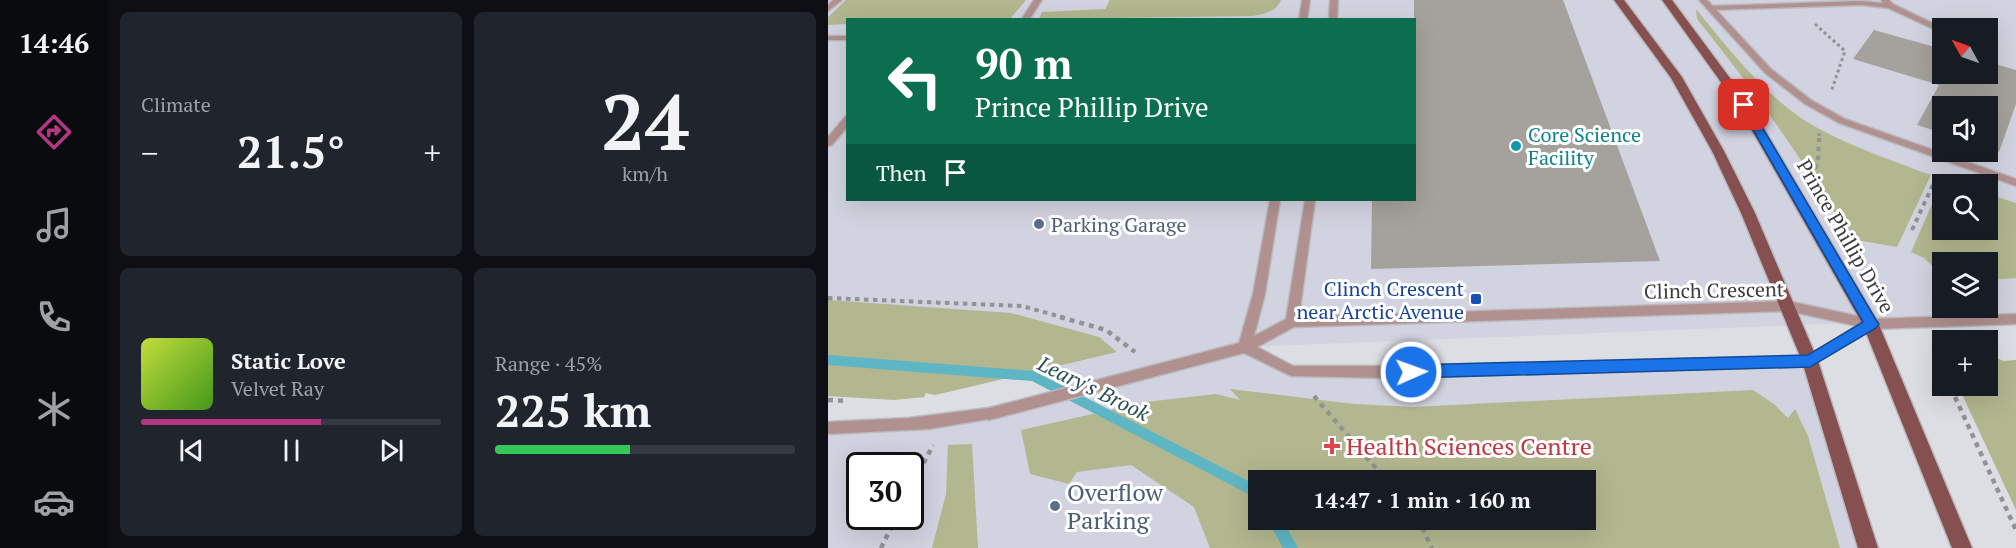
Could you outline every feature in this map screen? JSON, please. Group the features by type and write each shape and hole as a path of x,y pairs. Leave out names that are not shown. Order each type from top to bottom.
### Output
{"main road":[{"path":"1619,0 1676,77 1718,151 1788,306 1810,361 1869,548"},
{"name":"Prince Phillip Drive","path":"1666,0 1744,105 1871,324 1962,548"}],"street":[{"path":"828,9 838,0"},
{"path":"1026,18 1038,0"},
{"path":"1304,18 1306,0"},
{"path":"1334,0 1334,18"},
{"path":"1706,4 1888,3 1932,26"},
{"path":"1706,4 1768,71 1808,102 1842,121 2016,183"},
{"path":"828,38 846,38"},
{"path":"828,143 846,121"},
{"path":"1275,201 1259,294 1245,347 1291,371 1388,372 1810,361 1871,324"},
{"path":"1292,322 1310,201"},
{"name":"Clinch Crescent","path":"828,428 944,423 989,414 1245,347 1292,322 1788,306 1871,324 2016,319"}],"path":[{"path":"1814,22 1845,51 1829,100"},
{"path":"1810,181 1817,168 1821,149 1819,130"},
{"path":"1912,230 1932,187"},
{"path":"828,298 1022,306 1106,330 1135,352"},
{"path":"1314,396 1377,470"},
{"path":"1955,396 2016,530"},
{"path":"924,462 944,423"},
{"path":"881,548 890,530"},
{"path":"1423,530 1432,548"}],"shaded area":[{"path":"828,0 2016,0 2016,319 1826,324 1246,347 1291,371 1810,361 1868,548 828,548 828,428 911,426 1069,393 1034,376 828,360"}],"green space":[{"path":"846,0 1026,0 1011,18 846,18 846,24 828,25 828,17"},
{"path":"1110,0 1281,0 1273,10 1252,16 1039,18 1042,12 1105,9"},
{"path":"1696,9 1756,79 1797,115 1844,141 1931,175 1897,247 1851,239 1778,126 1697,19"},
{"path":"1998,197 2016,203 2016,278 1998,279 1998,252 1932,252 1932,266 1924,258 1911,252 1932,204 1932,240 1998,240"},
{"path":"828,300 1011,313 1099,337 1117,352 935,395 926,393 924,397 894,400 828,396"},
{"path":"1998,358 2003,361 2016,360 2016,510 1963,396 1998,396"},
{"path":"1230,389 1354,404 1413,407 1753,390 1774,404 1788,418 1795,409 1808,436 1840,548 1210,548 1194,507 1131,465 1077,472 1069,484 1030,474 1021,430 1146,402 1216,394 1240,400"},
{"path":"972,444 978,548 932,548 946,494 948,445"}],"building":[{"name":"Core Science Facility","path":"1414,0 1563,0 1660,261 1371,269 1372,201 1416,201 1416,18 1414,18"},
{"path":"1874,30 1932,46 1932,83 1853,59"},
{"path":"1998,65 2016,70 2016,104 1999,152 1998,96 1933,96 1939,85 1936,84 1998,84"},
{"path":"1932,98 1932,130 1917,125"}],"waterway":[{"name":"Leary's Brook","path":"828,360 1034,376 1248,488"},
{"name":"Leary's Brook","path":"1280,530 1291,548"}],"place":[{"name":"Core Science Facility","path":"1516,146"},
{"name":"Parking Garage","path":"1039,224"},
{"name":"Clinch Crescent near Arctic Avenue","path":"1476,299"},
{"name":"Health Sciences Centre","path":"1332,446"},
{"name":"Overflow Parking","path":"1055,506"}],"route":[{"path":"1411,372 1769,360 1810,361 1871,324 1744,105"}]}
